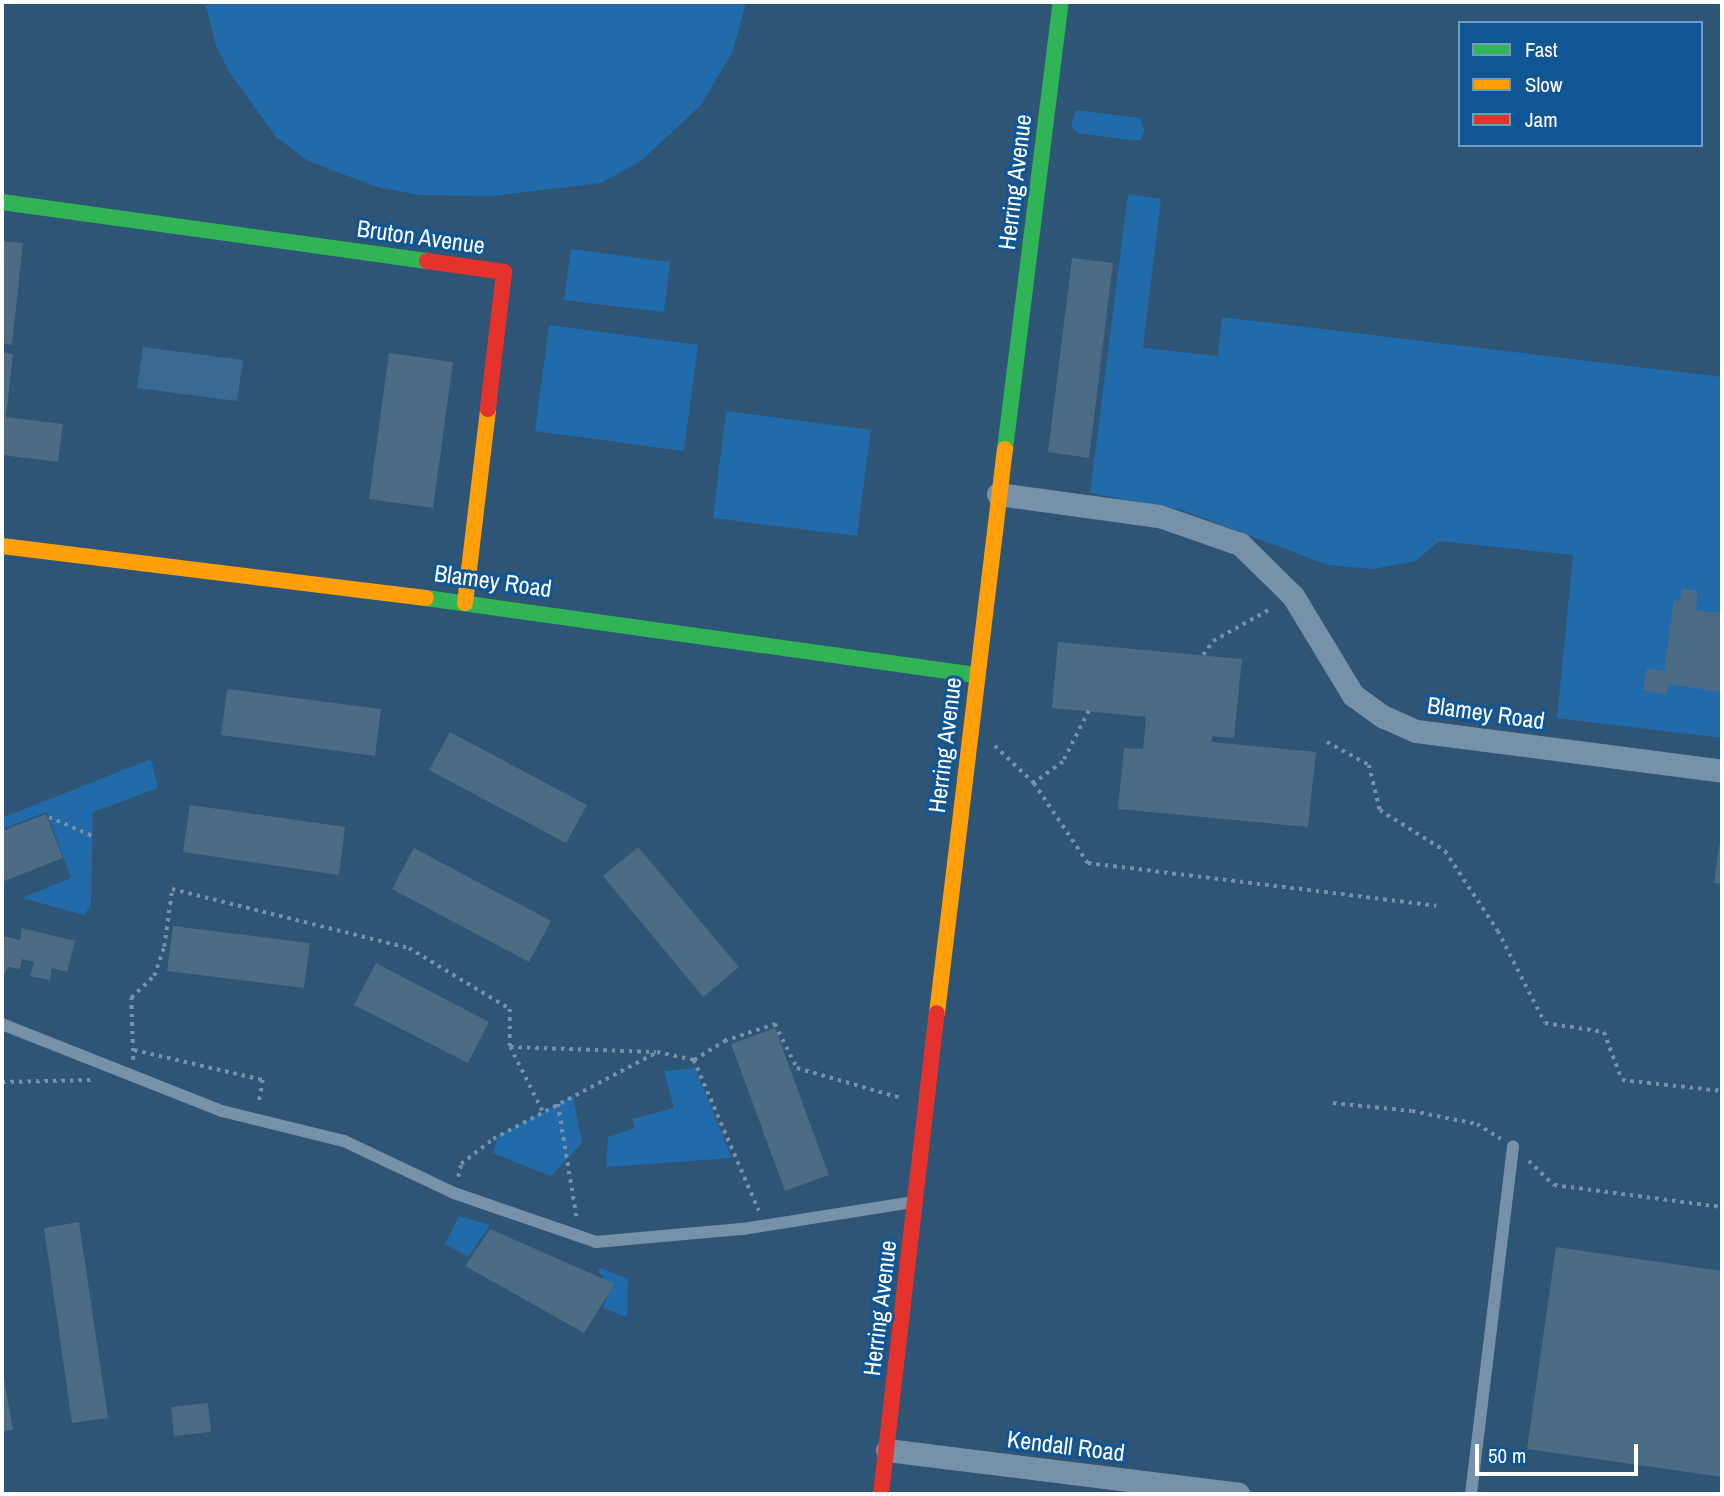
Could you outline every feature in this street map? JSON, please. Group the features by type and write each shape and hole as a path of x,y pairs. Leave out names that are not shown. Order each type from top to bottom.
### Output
{"street":[{"name":"Herring Avenue","path":"881,1494 970,723 1061,2"},
{"name":"Bruton Avenue","path":"2,202 504,272 465,603"},
{"name":"Blamey Road","path":"998,494 1195,525 1240,544 1293,596 1353,695 1382,716 1416,731 1722,771"},
{"name":"Blamey Road","path":"2,546 465,603 976,676"},
{"name":"Kendall Road","path":"887,1451 1188,1491 1238,1494"}],"lane":[{"path":"2,1024 256,1119 344,1141 454,1192 596,1242 765,1226 915,1202"},
{"path":"1471,1494 1513,1147"}],"path":[{"path":"1203,655 1213,641 1293,596"},
{"path":"1034,783 1063,762 1089,711"},
{"path":"970,723 1034,783 1088,863 1436,906"},
{"path":"1327,742 1368,765 1380,810 1445,851 1498,931 1545,1023 1604,1032 1622,1080 1722,1091"},
{"path":"48,817 93,836"},
{"path":"131,1074 134,1050 131,998 154,976 164,947 172,889 409,948 510,1009 510,1047 542,1111"},
{"path":"510,1047 657,1052 694,1060 724,1041 775,1024 797,1068 903,1099 901,1112"},
{"path":"134,1050 263,1080 256,1119"},
{"path":"454,1192 461,1164 493,1139 657,1052"},
{"path":"694,1060 765,1226"},
{"path":"558,1104 579,1236"}],"shaded area":[{"path":"205,2 746,2 733,51 701,105 641,161 601,183 494,196 419,195 377,187 308,161 276,137 230,73 216,46"},
{"path":"1076,110 1140,118 1145,131 1140,140 1078,133 1071,126"},
{"path":"1128,194 1161,199 1143,348 1218,356 1222,317 1722,377 1722,738 1557,718 1573,555 1439,541 1416,561 1373,569 1328,565 1182,510 1090,493"},
{"path":"571,249 670,262 664,312 564,300"},
{"path":"549,325 698,345 684,451 535,431"},
{"path":"143,347 243,360 237,401 137,388"},
{"path":"726,411 871,430 857,536 713,518"},
{"path":"151,759 158,788 93,812 91,905 84,915 22,898 71,878 47,812 2,829 2,818"},
{"path":"695,1068 732,1158 606,1167 608,1137 635,1128 632,1119 674,1108 664,1071"},
{"path":"573,1096 582,1143 551,1176 493,1153 498,1136"},
{"path":"459,1216 490,1225 468,1257 445,1244"},
{"path":"600,1268 628,1279 627,1317 603,1308 609,1293 596,1285 604,1277 598,1272"}],"building":[{"path":"2,241 23,243 12,345 2,343"},
{"path":"1072,258 1113,263 1089,458 1048,452"},
{"path":"2,352 13,354 6,417 63,424 58,462 2,455"},
{"path":"389,353 453,362 433,508 369,499"},
{"path":"1682,589 1698,591 1696,610 1722,613 1721,692 1668,684 1667,694 1643,690 1647,668 1664,671 1674,600 1680,601"},
{"path":"1058,642 1242,659 1234,738 1212,736 1212,742 1316,752 1308,827 1118,809 1124,748 1143,749 1146,717 1052,708"},
{"path":"227,689 381,709 375,756 221,735"},
{"path":"450,732 587,805 566,843 429,770"},
{"path":"190,805 345,827 339,875 183,852"},
{"path":"46,814 63,858 2,882 2,831"},
{"path":"1722,833 1722,884 1714,883"},
{"path":"638,847 739,967 703,997 603,876"},
{"path":"414,848 551,921 529,962 392,889"},
{"path":"173,926 310,943 304,988 167,971"},
{"path":"22,928 75,941 67,972 52,968 50,980 30,976 34,962 22,959 20,969 8,967 2,979 2,936 20,940"},
{"path":"376,963 489,1022 468,1063 354,1005"},
{"path":"775,1028 829,1175 785,1191 731,1044"},
{"path":"79,1222 108,1418 72,1423 44,1228"},
{"path":"490,1229 615,1284 584,1333 465,1266"},
{"path":"1556,1247 1722,1271 1722,1477 1527,1449"},
{"path":"2,1367 13,1430 2,1431"},
{"path":"208,1403 211,1432 174,1436 171,1407"}],"traffic: fast":[{"path":"1005,449 1061,2"},
{"path":"2,202 427,261"},
{"path":"426,598 976,675"}],"traffic: slow":[{"path":"465,603 488,409"},
{"path":"937,1013 1005,449"},
{"path":"2,546 426,598"}],"traffic: jam":[{"path":"427,261 504,272 488,409"},
{"path":"881,1494 937,1013"}]}
